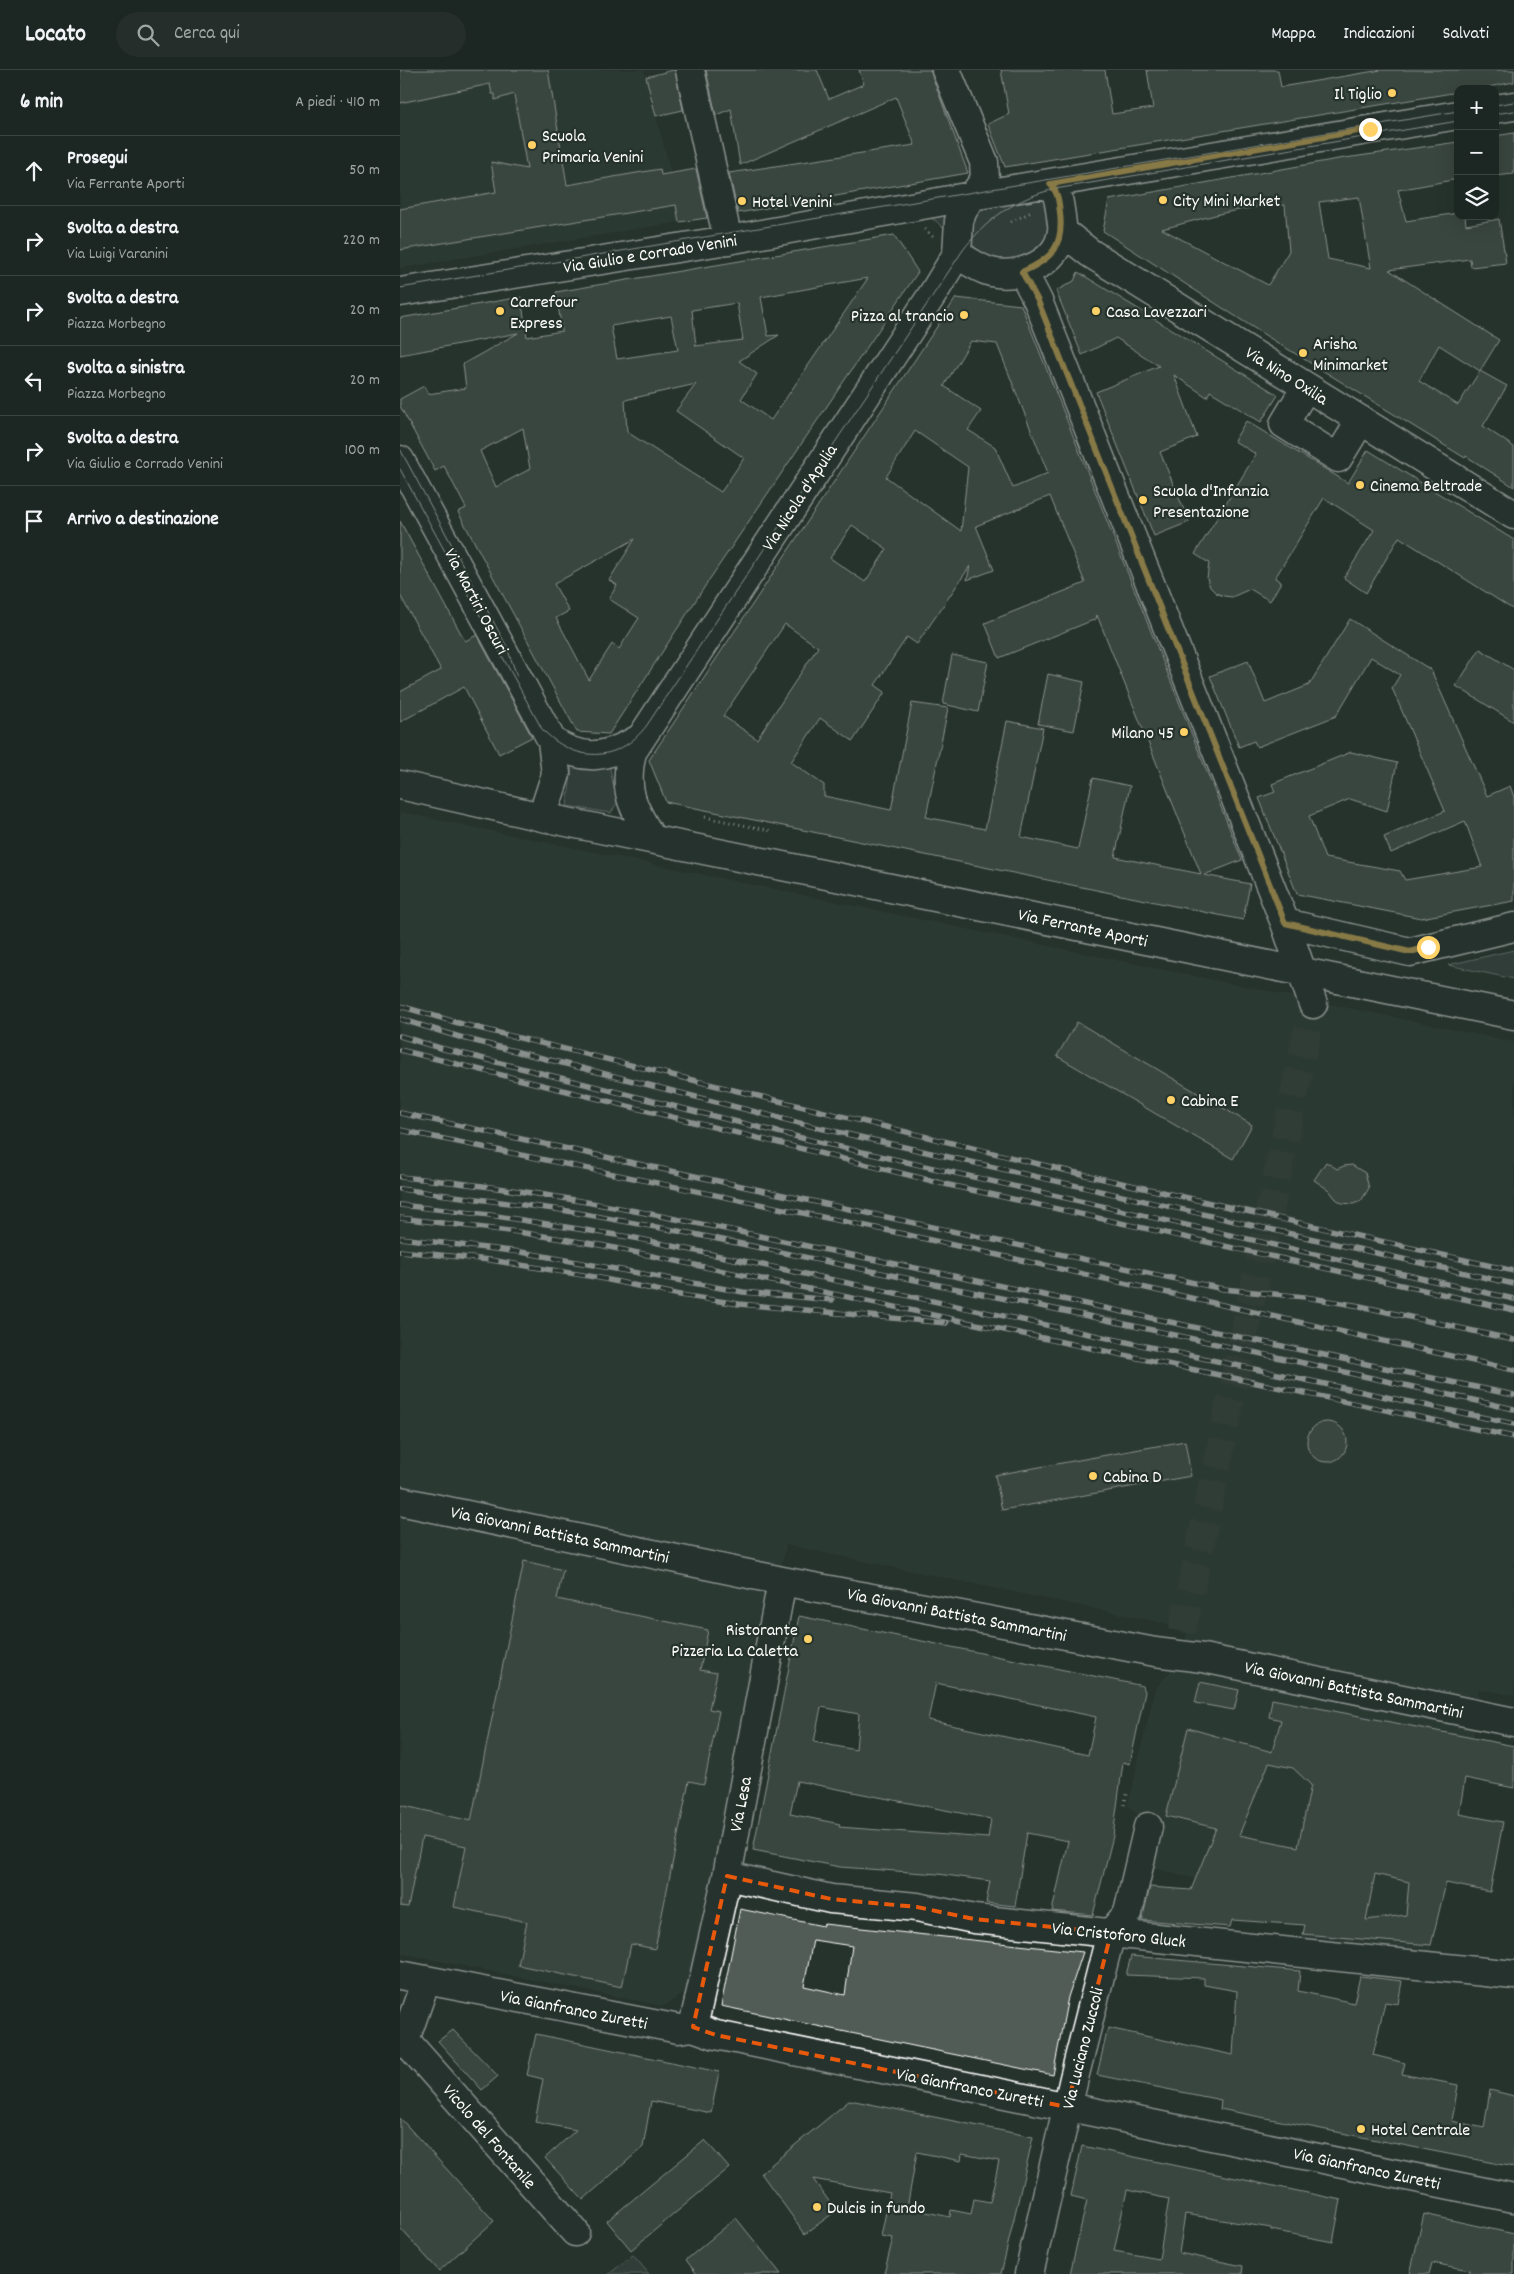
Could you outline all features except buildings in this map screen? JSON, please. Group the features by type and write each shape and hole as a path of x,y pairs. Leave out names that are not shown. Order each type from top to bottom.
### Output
{"street":[{"path":"690,70 728,240"},
{"path":"946,70 984,162 985,178 972,196 959,221 957,254 991,272 1007,274 1022,272 1038,265 1049,257 1057,246 1062,231 1059,202 1055,188 1050,184"},
{"path":"1499,108 1514,106"},
{"path":"972,196 1454,116"},
{"name":"Via Giulio e Corrado Venini","path":"400,292 728,240 972,196"},
{"name":"Via Nino Oxilia","path":"1062,231 1080,246 1514,516"},
{"name":"Via Nicola d'Apulia","path":"639,739 934,292 957,254"},
{"path":"1022,272 1042,310 1285,923 1313,1004"},
{"path":"1306,387 1284,424 1338,458 1361,420"},
{"name":"Via Martiri Oscuri","path":"400,460 552,742"},
{"path":"552,742 569,751 594,756 611,754 639,739"},
{"path":"639,739 629,762 628,790 633,807 652,839"},
{"path":"542,817 556,774 552,742"},
{"name":"Via Ferrante Aporti","path":"400,785 542,817 1404,991 1514,1015"},
{"path":"1285,923 1410,952 1514,927"},
{"path":"1404,991 1410,952"},
{"name":"Via Giovanni Battista Sammartini","path":"400,1501 782,1581 1155,1652 1180,1644 1212,1660 1514,1722"},
{"name":"Via Lesa","path":"693,2027 726,1876 782,1581"},
{"name":"Via Luciano Zuccoli","path":"1029,2274 1067,2107 1111,1933 1128,1913 1148,1827"},
{"name":"Via Cristoforo Gluck","path":"726,1876 831,1899 918,1907 974,1919 1514,1975"},
{"name":"Via Gianfranco Zuretti","path":"400,1975 679,2029 693,2027 716,2035 1514,2198"},
{"path":"402,2042 426,1980"},
{"name":"Vicolo del Fontanile","path":"402,2042 575,2232"}],"path":[{"path":"705,817 772,831"},
{"path":"1124,1805 1127,1794"}],"highlighted area":[{"path":"727,1876 831,1899 917,1907 974,1919 1111,1933 1067,2107 716,2035 693,2027"}],"shaded area":[{"name":"Scuola Primaria Venini","path":"400,70 644,70 671,173 679,222 400,268"},
{"path":"1034,196 1044,201 1048,225 1045,239 1031,253 1012,259 992,257 976,248 963,233 975,202"},
{"path":"951,204 948,230 919,212"},
{"path":"617,757 610,769 617,803 611,813 567,806 573,760"},
{"path":"400,812 1514,1042 1514,1695 1479,1689 1473,1738 1446,1883 1428,1961 1297,1949 1303,1934 1317,1866 1213,1887 1195,1879 1143,1865 1153,1827 1128,1806 1155,1689 1180,1660 1188,1628 786,1545 687,1992 663,2006 400,1953"},
{"path":"1514,950 1514,979 1448,965"},
{"path":"633,2255 649,2274 609,2274"}],"tunnel":[{"path":"1182,1632 1313,1004"}],"tram line":[{"path":"1499,104 1514,102"},
{"path":"1499,113 1514,111"},
{"path":"400,288 1454,112"},
{"path":"400,469 542,729 568,748 582,753 596,754 609,752 623,747 647,725 963,250 992,219 1015,204 1055,189 1454,122"},
{"path":"400,449 506,645 517,676"}],"railway":[{"path":"400,1006 462,1024 1059,1169 1514,1271"},
{"path":"400,1019 463,1038 815,1127 1514,1284"},
{"path":"400,1036 440,1048 818,1142 1514,1299"},
{"path":"400,1050 949,1185 1514,1310"},
{"path":"400,1113 1223,1289 1305,1297 1360,1306 1514,1340"},
{"path":"400,1130 890,1231 1514,1370"},
{"path":"400,1177 508,1189 668,1217 999,1285 1514,1395"},
{"path":"400,1189 562,1210 689,1233 1088,1316 1514,1409"},
{"path":"400,1205 490,1215 635,1238 1514,1424"},
{"path":"400,1218 518,1232 600,1245 1514,1437"},
{"path":"400,1238 521,1252 743,1292 832,1300"},
{"path":"400,1251 490,1260 595,1277 680,1295 739,1304 946,1323"}],"place":[{"name":"Il Tiglio","path":"1392,93"},
{"name":"Scuola Primaria Venini","path":"532,145"},
{"name":"City Mini Market","path":"1163,200"},
{"name":"Hotel Venini","path":"742,201"},
{"name":"Carrefour Express","path":"500,311"},
{"name":"Casa Lavezzari","path":"1096,311"},
{"name":"Pizza al trancio","path":"964,315"},
{"name":"Arisha Minimarket","path":"1303,353"},
{"name":"Cinema Beltrade","path":"1360,485"},
{"name":"Scuola d'Infanzia Presentazione","path":"1143,500"},
{"name":"Milano 45","path":"1184,732"},
{"name":"Cabina E","path":"1171,1100"},
{"name":"Cabina D","path":"1093,1476"},
{"name":"Ristorante Pizzeria La Caletta","path":"808,1639"},
{"name":"Hotel Centrale","path":"1361,2129"},
{"name":"Dulcis in fundo","path":"817,2207"}],"route":[{"path":"1370,129 1050,184 1055,188 1059,202 1062,231 1060,238 1049,257 1038,265 1022,272 1038,301 1285,923 1410,952 1428,947"}]}
